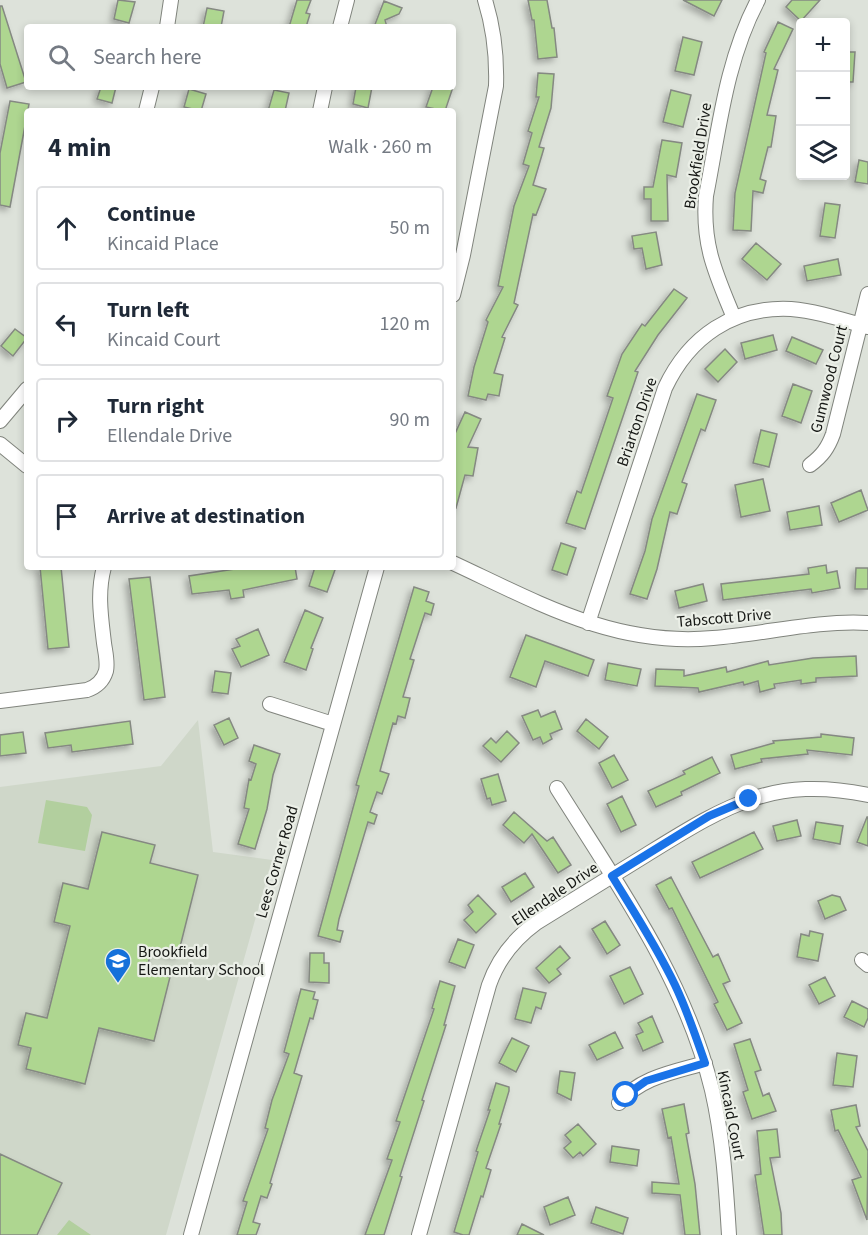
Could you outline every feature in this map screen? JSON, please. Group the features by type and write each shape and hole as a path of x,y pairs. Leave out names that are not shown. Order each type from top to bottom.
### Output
{"street":[{"path":"167,24 171,0"},
{"path":"341,24 347,0"},
{"path":"456,283 496,86 494,37 485,0"},
{"name":"Brookfield Drive","path":"734,318 707,248 705,205 731,68 744,28 758,0"},
{"path":"148,108 151,90"},
{"path":"321,108 324,90"},
{"name":"Gumwood Court","path":"810,465 829,446 864,326 868,294"},
{"name":"Briarton Drive","path":"588,623 665,388 678,364 695,343 708,332 734,318 771,310 790,309 808,312 864,326"},
{"path":"0,421 24,393"},
{"path":"0,444 24,464"},
{"name":"Tabscott Drive","path":"456,564 588,623 614,631 677,639 712,639 806,625 838,622 868,623"},
{"path":"0,701 87,690 103,678 107,666 99,601 103,570"},
{"name":"Lees Corner Road","path":"191,1235 376,570"},
{"path":"270,704 333,724"},
{"name":"Kincaid Court","path":"557,788 654,945 689,1018 705,1063 719,1128 729,1235"},
{"name":"Ellendale Drive","path":"419,1235 489,985 497,966 526,930 709,816 749,799 780,792 816,789 851,791 868,795"},
{"path":"620,1103 636,1086 646,1081 705,1063"}],"shaded area":[{"name":"Brookfield Elementary School","path":"198,720 213,852 272,860 166,1235 0,1235 0,787 161,766"}],"green space":[{"path":"46,800 87,807 92,815 85,851 38,843"},
{"path":"69,1220 91,1235 57,1235"}],"building":[{"path":"118,0 135,2 129,23 114,19"},
{"path":"297,0 311,0 306,13 310,14 307,24 290,24"},
{"path":"528,0 547,0 552,28 554,28 557,57 538,59 534,20 532,20"},
{"path":"683,0 722,0 714,16"},
{"path":"792,0 820,0 804,18 798,18 786,7"},
{"path":"384,1 402,8 399,14 385,20 386,24 375,24"},
{"path":"0,6 2,6 24,76 24,83 7,88 0,64"},
{"path":"207,8 224,11 222,24 204,24"},
{"path":"778,22 793,29 774,69 778,70 767,115 776,116 771,147 768,147 760,179 766,181 763,193 753,191 751,231 733,230 735,193 766,53 764,52"},
{"path":"683,37 702,42 694,75 675,71"},
{"path":"850,52 855,52 853,82 850,82"},
{"path":"538,73 554,74 551,108 539,147 544,148 533,185 546,189 536,215 533,214 514,303 518,305 502,337 505,338 494,373 503,375 499,396 488,394 486,400 468,396 488,322 486,320 503,287 498,286 514,206 529,166 523,164 532,133 528,131 539,97 536,97"},
{"path":"100,90 115,90 112,103 97,99"},
{"path":"189,90 206,94 202,108 184,107"},
{"path":"274,90 289,93 286,108 269,108"},
{"path":"355,90 371,90 368,108 353,104"},
{"path":"432,90 452,90 446,108 426,107"},
{"path":"671,90 691,95 683,127 663,122"},
{"path":"10,101 29,104 28,108 24,108 24,131 10,207 0,205 0,153"},
{"path":"662,140 682,143 676,177 667,175 668,221 651,221 651,199 644,199 644,187 653,187"},
{"path":"859,160 868,162 868,184 855,182"},
{"path":"825,203 840,205 835,238 820,236"},
{"path":"656,232 662,265 646,269 642,248 634,249 632,236"},
{"path":"756,243 781,264 767,280 742,259"},
{"path":"838,259 841,275 807,281 804,266"},
{"path":"674,289 687,298 658,335 635,371 638,372 585,529 566,523 577,491 581,493 613,398 607,396 622,354 642,324 645,326"},
{"path":"15,329 24,336 24,342 13,356 1,346"},
{"path":"773,335 777,350 745,359 741,343"},
{"path":"792,337 823,350 816,364 786,351"},
{"path":"725,349 737,362 718,382 705,369"},
{"path":"793,384 812,391 801,423 782,416"},
{"path":"697,394 716,400 705,431 701,429 682,482 687,484 677,514 670,512 657,569 647,599 630,594 645,551 652,519"},
{"path":"465,412 481,419 468,447 478,448 473,476 465,475 456,508 456,432"},
{"path":"761,430 777,434 769,467 753,463"},
{"path":"763,479 770,511 741,517 735,485"},
{"path":"861,490 868,510 839,522 831,503"},
{"path":"819,506 822,525 790,530 787,512"},
{"path":"561,543 576,548 567,575 552,570"},
{"path":"826,565 827,573 837,571 840,588 812,593 811,589 723,600 721,584 809,574 808,568"},
{"path":"856,568 868,568 868,589 855,589"},
{"path":"40,570 61,570 69,647 48,649"},
{"path":"228,570 296,570 297,579 243,590 244,597 231,599 229,590 192,594 189,576"},
{"path":"314,570 335,570 327,592 309,586"},
{"path":"150,577 165,697 144,700 129,579"},
{"path":"703,584 707,601 679,608 675,591"},
{"path":"414,587 429,592 426,601 434,604 431,615 425,613 410,659 414,660 403,697 410,698 405,718 398,716 396,724 393,723 380,771 389,774 382,794 377,792 370,812 377,815 374,824 368,822 339,919 337,930 343,931 340,942 318,936 359,786 356,785"},
{"path":"305,610 323,618 311,648 313,649 306,670 284,662"},
{"path":"258,629 269,655 241,667 232,649 240,646 236,639"},
{"path":"526,635 594,660 588,676 545,661 536,687 510,677"},
{"path":"856,656 857,676 816,678 816,682 801,684 801,680 774,684 775,688 760,692 758,681 699,692 698,688 655,686 656,669 684,670 684,676 726,667 727,672 768,661 769,665 813,658"},
{"path":"608,663 641,669 637,686 605,680"},
{"path":"215,671 231,673 228,694 212,692"},
{"path":"538,710 541,717 555,711 562,729 550,734 552,739 543,744 540,737 533,740 522,716"},
{"path":"229,718 238,738 224,745 214,725"},
{"path":"586,719 608,737 599,749 577,731"},
{"path":"130,721 133,744 72,752 71,745 48,748 45,733"},
{"path":"507,731 519,743 501,762 483,746 491,738 496,743"},
{"path":"23,732 26,753 0,756 0,735"},
{"path":"821,734 854,738 852,755 807,750 808,754 761,759 762,762 735,769 731,755 774,743 773,741 821,737"},
{"path":"254,745 280,754 255,849 238,844 249,809 244,808 249,779 251,780 256,764 249,761"},
{"path":"614,755 628,780 612,788 599,763"},
{"path":"712,757 720,773 656,807 648,791 685,774 683,771"},
{"path":"498,774 506,801 492,805 490,798 487,799 481,779"},
{"path":"622,796 636,825 621,832 607,804"},
{"path":"514,812 547,841 553,837 571,865 558,873 532,834 524,843 503,825"},
{"path":"868,817 868,846 857,842"},
{"path":"797,820 801,836 777,841 773,826"},
{"path":"816,822 843,826 840,844 813,839"},
{"path":"102,832 155,845 150,863 198,875 178,955 152,949 146,971 170,977 154,1041 99,1028 85,1084 26,1069 31,1048 18,1045 26,1013 47,1018 70,926 54,922 63,883 88,889"},
{"path":"754,832 763,849 700,878 692,862"},
{"path":"525,873 534,887 511,902 502,887"},
{"path":"671,877 713,957 718,954 730,981 723,984 742,1023 727,1030 714,1004 718,1002 672,908 669,909 656,885"},
{"path":"478,895 496,914 476,933 464,920 473,912 468,905"},
{"path":"832,895 840,897 846,910 825,919 818,901"},
{"path":"605,921 620,945 607,954 592,929"},
{"path":"810,931 823,934 818,961 797,957 801,934 809,936"},
{"path":"458,939 474,945 465,968 449,962"},
{"path":"560,946 570,958 557,969 561,974 549,983 536,968"},
{"path":"310,953 324,953 324,963 329,963 329,983 309,982"},
{"path":"630,967 643,994 624,1004 610,976"},
{"path":"825,977 835,996 819,1004 809,985"},
{"path":"440,981 455,986 444,1025 446,1025 422,1100 424,1101 400,1176 402,1177 384,1235 365,1235 392,1160 387,1159 400,1122 396,1121 434,1009 432,1008"},
{"path":"523,988 546,993 541,1009 536,1007 531,1023 515,1019"},
{"path":"301,989 315,992 313,999 318,1000 313,1019 310,1018 294,1073 302,1076 270,1183 272,1184 267,1198 261,1196 253,1222 260,1224 256,1235 237,1235 247,1202 243,1201 268,1129 265,1128 272,1100 289,1054 284,1052"},
{"path":"852,1001 868,1009 868,1018 864,1027 844,1017"},
{"path":"652,1016 663,1042 643,1051 636,1035 643,1032 638,1023"},
{"path":"615,1032 623,1048 597,1060 589,1045"},
{"path":"512,1038 529,1046 516,1072 499,1063"},
{"path":"750,1039 761,1070 755,1072 763,1096 769,1093 776,1111 752,1119 743,1092 748,1090 734,1044"},
{"path":"837,1053 857,1056 853,1087 833,1085"},
{"path":"560,1071 575,1073 571,1100 557,1093"},
{"path":"496,1083 509,1087 509,1091 486,1168 491,1170 483,1197 481,1196 469,1235 463,1235 454,1232"},
{"path":"684,1104 700,1235 685,1235 680,1195 652,1193 652,1182 679,1184 671,1137 668,1138 662,1109"},
{"path":"856,1105 860,1126 856,1127 868,1151 867,1220 852,1180 861,1177 838,1130 835,1131 831,1110"},
{"path":"578,1124 596,1144 583,1156 580,1152 573,1158 564,1148 571,1142 565,1135"},
{"path":"777,1129 780,1157 770,1158 781,1213 782,1235 764,1235 755,1175 761,1174 757,1131"},
{"path":"612,1146 639,1150 637,1166 610,1162"},
{"path":"0,1154 62,1183 37,1235 0,1235"},
{"path":"568,1197 575,1215 550,1225 544,1207"},
{"path":"596,1207 628,1218 623,1234 591,1223"},
{"path":"522,1224 544,1235 517,1235"}],"place":[{"name":"Brookfield Elementary School","path":"118,984"}],"route":[{"path":"626,1095 646,1081 705,1063 674,984 654,945 612,876 709,816 749,799"}]}
